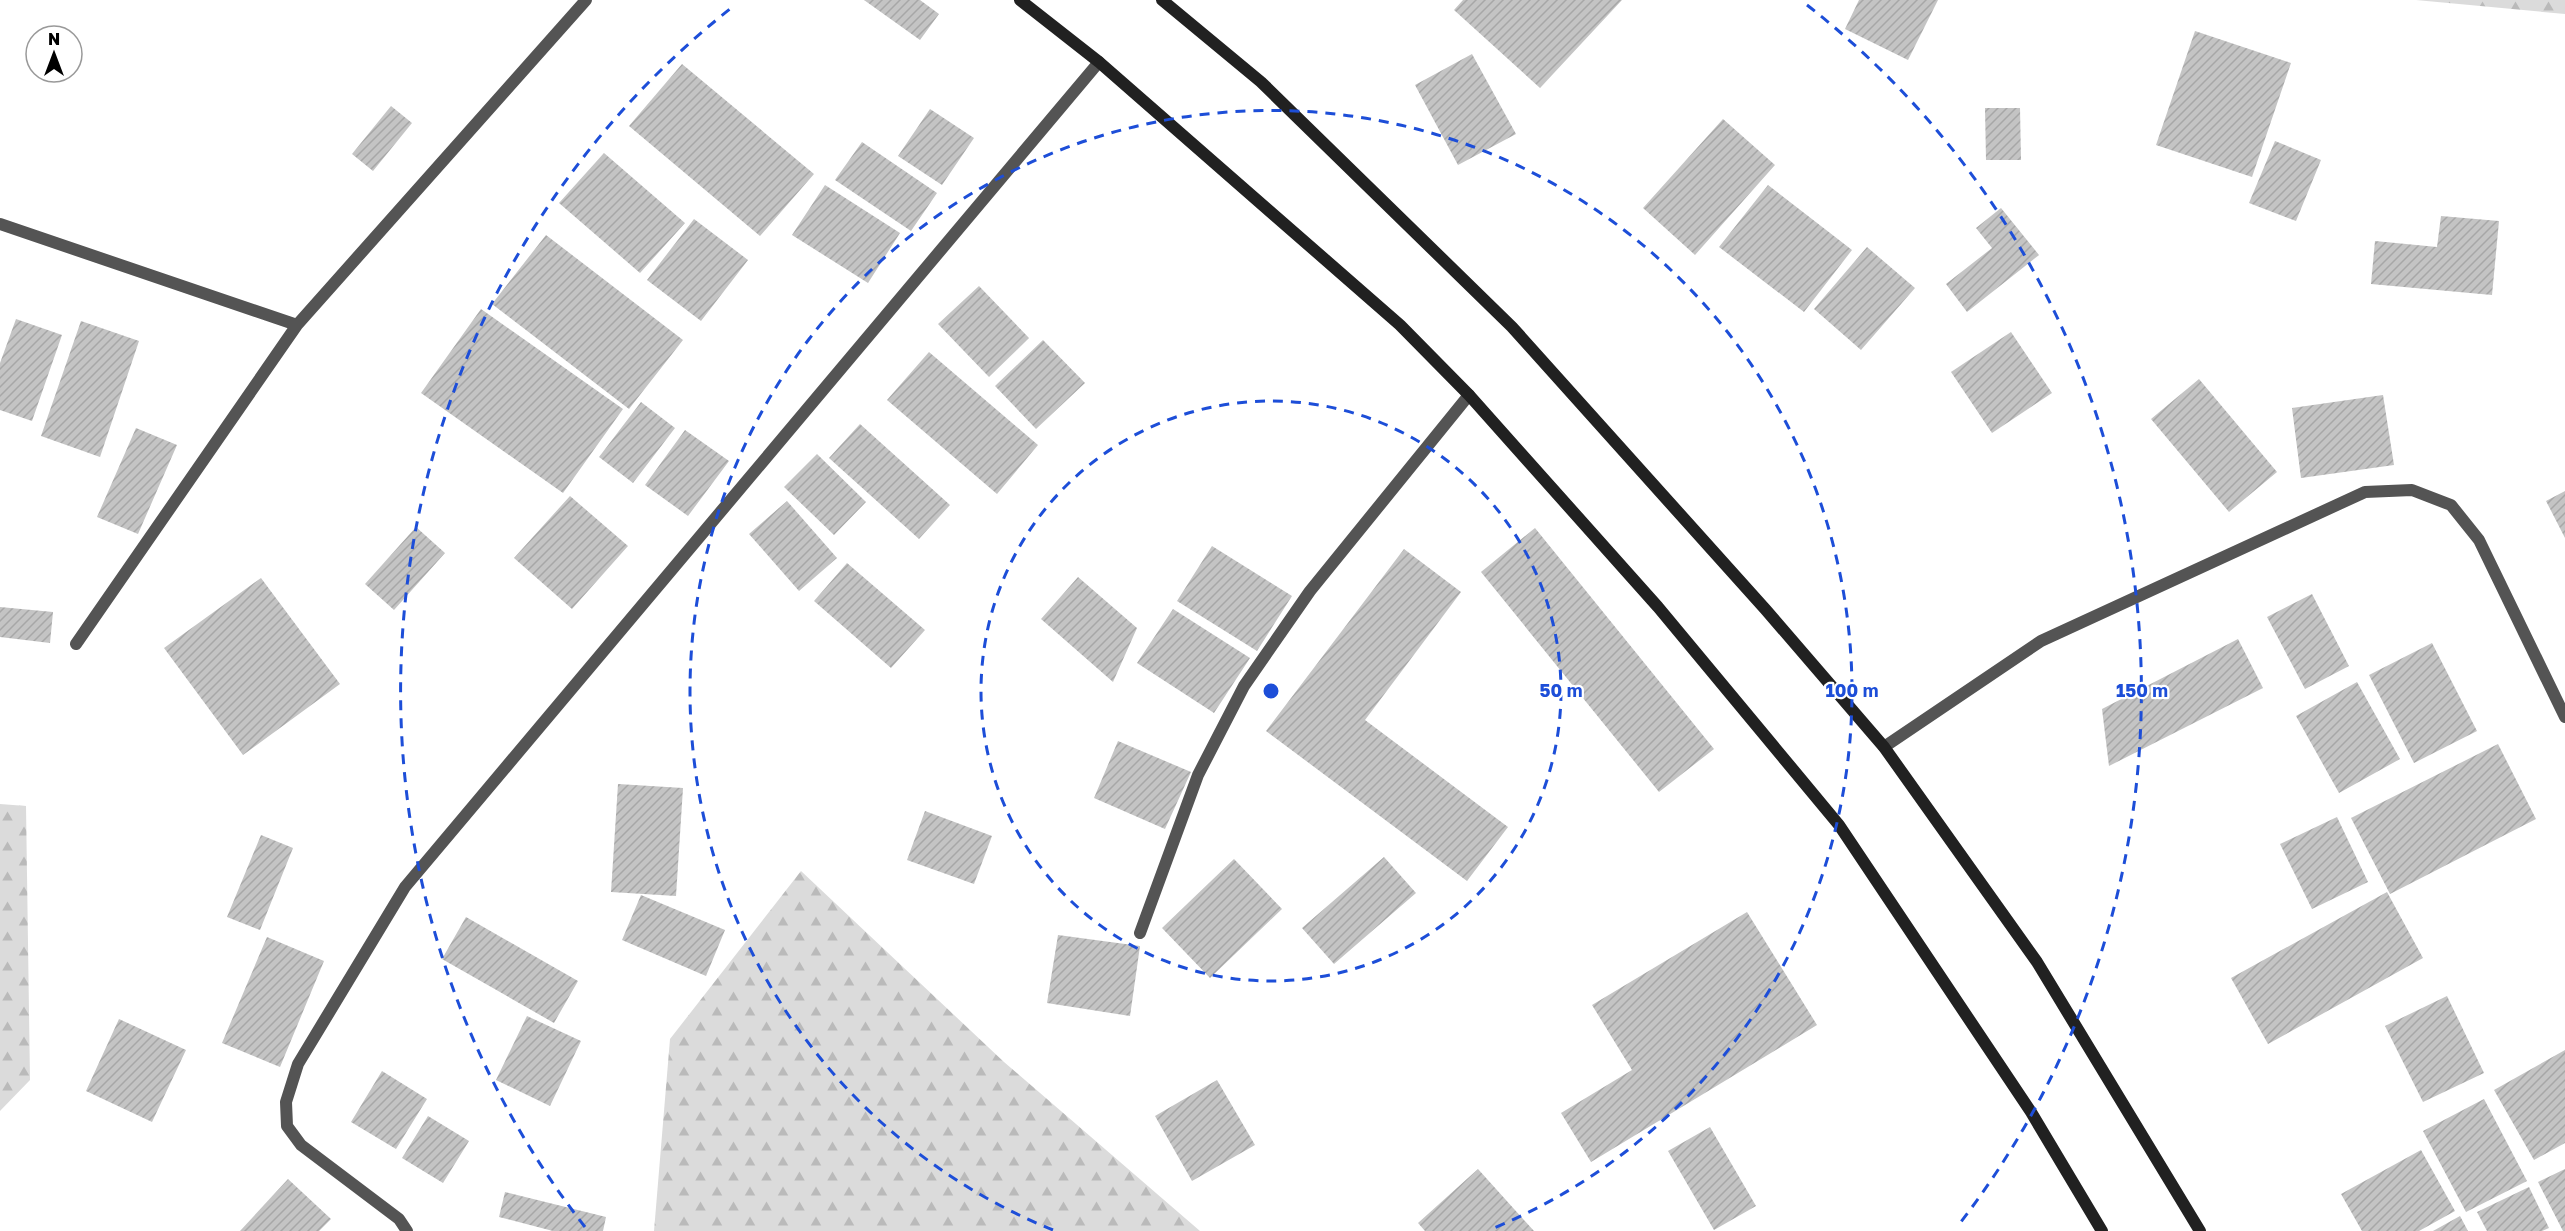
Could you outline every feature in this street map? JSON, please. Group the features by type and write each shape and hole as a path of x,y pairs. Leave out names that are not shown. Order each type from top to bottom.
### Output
{"street":[{"path":"76,645 297,325 586,0"},
{"path":"1020,0 1099,62 1400,325 1468,395 1658,607 1839,825 2031,1112 2102,1231"},
{"path":"1162,0 1261,82 1512,327 1766,610 1884,747 2037,962 2200,1231"},
{"path":"407,1231 399,1219 301,1145 287,1126 286,1102 298,1064 405,886 1099,62"},
{"path":"0,224 297,325"},
{"path":"1140,933 1198,776 1244,686 1310,591 1468,395"},
{"path":"1884,747 2041,641 2365,492 2412,490 2451,504 2479,540 2565,717"}],"green space":[{"path":"2416,0 2565,0 2565,14"},
{"path":"0,804 26,806 30,1080 0,1111"},
{"path":"801,871 1004,1062 1200,1231 654,1231 670,1039"}],"building":[{"path":"864,0 920,0 939,14 920,40"},
{"path":"1463,0 1622,0 1540,88 1454,10"},
{"path":"1859,0 1938,0 1908,60 1845,29"},
{"path":"2195,31 2291,63 2252,177 2156,145"},
{"path":"1472,54 1516,134 1458,165 1415,85"},
{"path":"682,64 814,174 760,236 629,126"},
{"path":"391,106 412,123 373,171 352,154"},
{"path":"1985,108 2020,108 2021,160 1986,160"},
{"path":"930,109 974,138 942,185 898,156"},
{"path":"1723,119 1775,165 1695,255 1643,208"},
{"path":"2275,141 2321,160 2296,221 2249,203"},
{"path":"862,142 937,193 911,231 835,180"},
{"path":"604,153 685,223 640,273 559,203"},
{"path":"825,185 900,233 868,283 792,235"},
{"path":"1768,185 1852,250 1804,312 1719,247"},
{"path":"2001,208 2039,255 1967,312 1946,284 1992,248 1976,228"},
{"path":"2441,216 2499,221 2492,295 2371,284 2375,241 2437,247"},
{"path":"694,219 748,260 701,321 647,280"},
{"path":"546,235 683,340 629,409 492,304"},
{"path":"1867,247 1915,288 1861,350 1814,309"},
{"path":"979,286 1029,338 989,377 938,324"},
{"path":"481,309 623,409 563,493 421,393"},
{"path":"16,319 62,335 32,421 0,410 0,363"},
{"path":"81,321 139,341 100,457 41,436"},
{"path":"2011,332 2052,393 1992,433 1951,372"},
{"path":"1043,340 1085,383 1036,429 995,386"},
{"path":"929,352 1038,445 997,494 887,400"},
{"path":"2199,379 2277,472 2229,512 2151,419"},
{"path":"2383,395 2394,465 2301,478 2292,408"},
{"path":"641,402 675,428 633,483 599,457"},
{"path":"860,424 950,505 919,539 829,458"},
{"path":"136,428 177,445 138,534 97,517"},
{"path":"685,430 729,461 688,516 645,485"},
{"path":"817,454 866,502 834,535 784,487"},
{"path":"2565,491 2565,538 2546,501"},
{"path":"570,496 628,546 572,609 514,558"},
{"path":"787,501 837,558 799,591 749,534"},
{"path":"416,527 445,553 394,610 365,584"},
{"path":"1535,528 1714,749 1659,792 1481,572"},
{"path":"1212,546 1292,596 1257,651 1177,601"},
{"path":"1404,549 1461,592 1365,720 1508,827 1467,881 1266,731"},
{"path":"847,563 925,630 891,668 814,601"},
{"path":"1078,577 1137,628 1113,682 1041,619"},
{"path":"261,578 340,684 243,755 164,648"},
{"path":"2312,594 2349,666 2305,689 2267,617"},
{"path":"0,607 53,612 50,643 0,637"},
{"path":"1173,609 1250,658 1214,713 1137,663"},
{"path":"2238,639 2263,688 2109,766 2102,709"},
{"path":"2432,643 2477,731 2414,763 2369,675"},
{"path":"2357,682 2400,759 2339,793 2296,716"},
{"path":"1118,741 1191,772 1165,829 1094,798"},
{"path":"2498,744 2536,819 2390,894 2351,818"},
{"path":"618,784 683,788 676,896 611,892"},
{"path":"925,811 992,836 974,884 907,860"},
{"path":"2337,817 2368,882 2312,909 2280,844"},
{"path":"261,835 293,848 260,930 227,917"},
{"path":"1384,857 1416,893 1334,964 1302,928"},
{"path":"1234,859 1282,909 1210,978 1162,928"},
{"path":"2387,892 2423,958 2268,1044 2231,978"},
{"path":"641,895 725,930 706,976 622,940"},
{"path":"1747,912 1817,1025 1591,1162 1561,1113 1632,1070 1592,1005"},
{"path":"466,917 578,981 554,1023 442,959"},
{"path":"1058,935 1140,946 1130,1016 1047,1003"},
{"path":"267,937 324,961 280,1067 222,1043"},
{"path":"2447,996 2484,1073 2423,1102 2385,1026"},
{"path":"527,1016 581,1041 550,1106 496,1080"},
{"path":"119,1019 186,1050 152,1122 86,1091"},
{"path":"2565,1050 2565,1143 2534,1160 2494,1090"},
{"path":"382,1071 427,1099 396,1149 351,1122"},
{"path":"1217,1080 1255,1145 1192,1181 1155,1116"},
{"path":"2484,1099 2527,1181 2466,1212 2423,1131"},
{"path":"428,1116 469,1141 443,1183 402,1158"},
{"path":"1710,1127 1756,1206 1714,1230 1668,1151"},
{"path":"2421,1150 2455,1211 2419,1231 2362,1231 2341,1194"},
{"path":"1478,1169 1534,1231 1425,1231 1418,1223"},
{"path":"2565,1169 2565,1231 2563,1231 2538,1182"},
{"path":"288,1179 331,1219 319,1231 240,1231"},
{"path":"2529,1187 2549,1228 2542,1231 2487,1231 2477,1212"},
{"path":"505,1192 606,1217 603,1231 553,1231 499,1217"},
{"path":"2460,1216 2468,1231 2433,1231"}]}
